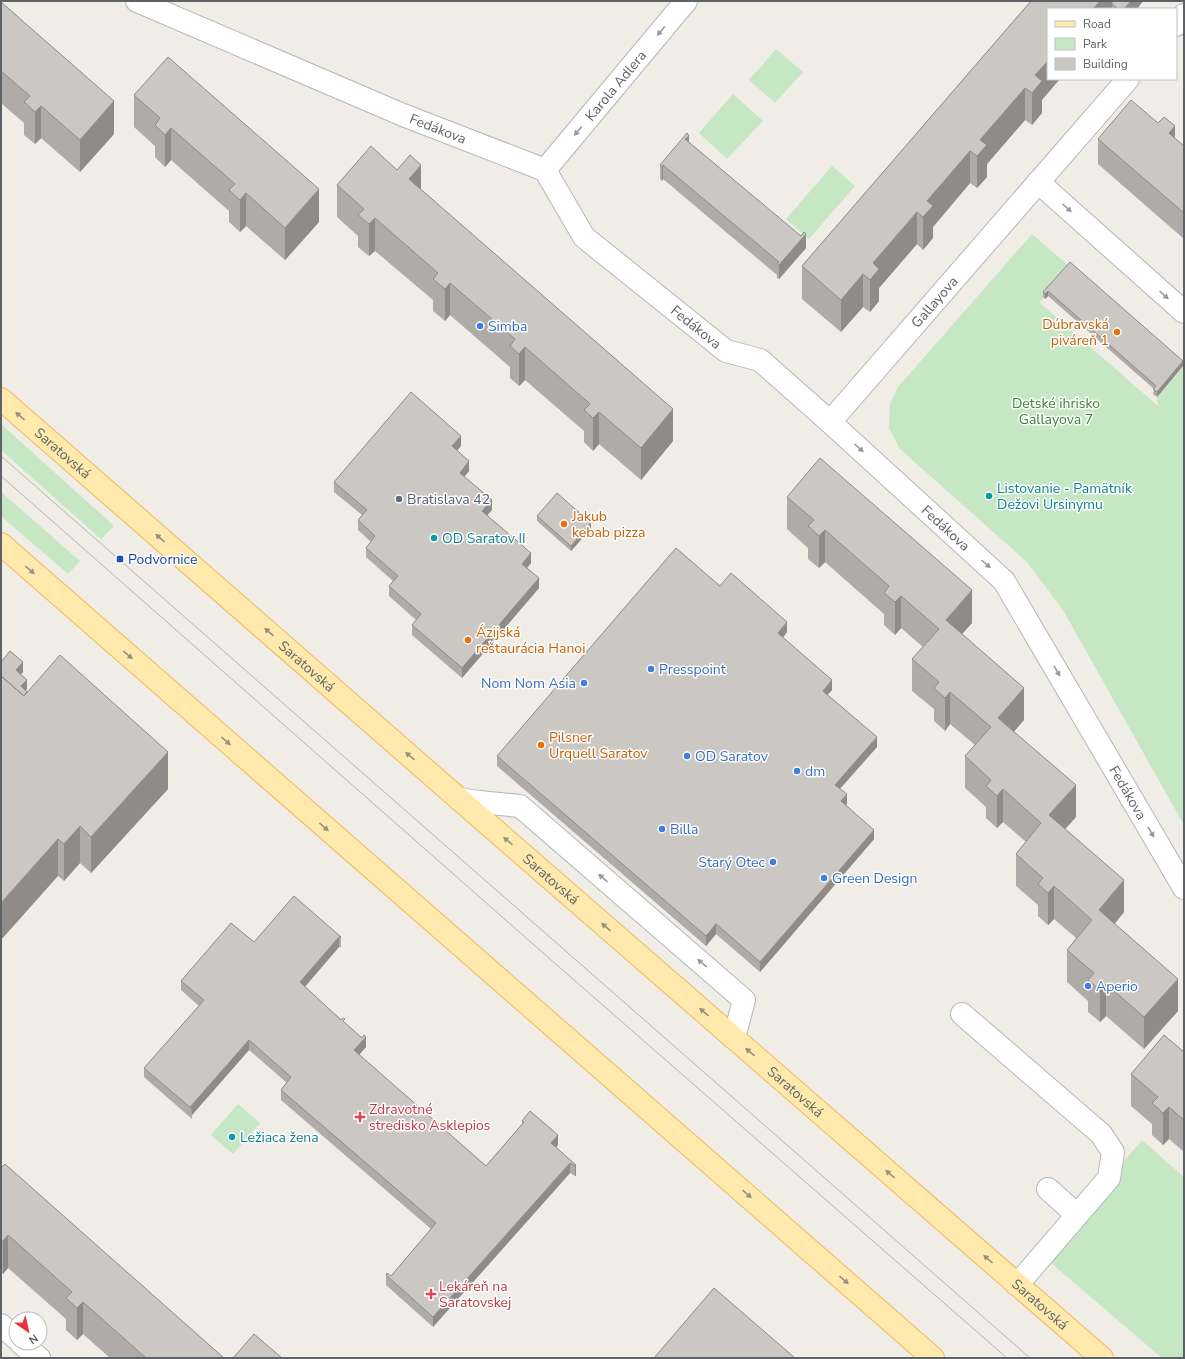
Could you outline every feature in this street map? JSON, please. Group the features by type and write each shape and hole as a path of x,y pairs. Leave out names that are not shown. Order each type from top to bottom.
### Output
{"main road":[{"name":"Saratovská","path":"1,399 1102,1358"},
{"path":"1,544 933,1358"}],"street":[{"name":"Fedákova","path":"137,1 404,115 545,170 584,237 726,352 760,360 1004,581 1184,888"},
{"name":"Karola Adlera","path":"545,170 686,1"},
{"path":"1177,23 1184,15"},
{"name":"Gallayova","path":"830,422 1127,80"},
{"path":"1038,182 1184,312"},
{"path":"459,799 520,806 744,1000 734,1038"},
{"path":"962,1014 1101,1134 1113,1152 1109,1178 1017,1285"},
{"path":"1048,1189 1078,1215"},
{"path":"31,1351 39,1358"}],"green space":[{"path":"776,49 803,72 775,103 749,80"},
{"path":"733,94 763,121 727,159 699,133"},
{"path":"832,166 855,186 809,239 786,219"},
{"name":"Detské ihrisko Gallayova 7","path":"1032,234 1070,267 1043,297 1040,303 1158,406 1157,397 1184,366 1184,825 1063,610 1027,562 900,449 889,428 890,404 898,387"},
{"path":"1,424 114,526 101,539 1,450"},
{"path":"1,492 80,561 68,574 1,516"},
{"path":"238,1104 260,1123 233,1154 211,1135"},
{"path":"1142,1140 1184,1177 1184,1358 1162,1358 1043,1256"}],"building":[{"path":"1031,1 1100,1 1094,8 1047,8 1047,62 1035,75 1042,81 1032,93 1025,88 980,140 987,145 977,156 970,151 927,201 933,206 923,217 917,212 873,263 879,269 870,280 863,274 841,300 802,266"},
{"path":"1112,1 1131,1 1125,8 1117,8 1112,4"},
{"path":"1,2 114,101 80,140 41,106 35,112 24,102 30,96 1,71"},
{"path":"168,57 319,189 285,228 246,193 240,200 229,190 235,184 171,128 165,135 155,125 160,118 134,95"},
{"path":"1131,100 1158,123 1164,117 1175,126 1169,133 1184,146 1184,213 1098,139"},
{"path":"687,133 689,136 685,139 801,236 804,232 806,234 779,265 777,263 779,262 663,165 662,167 660,165"},
{"path":"371,146 397,170 410,155 421,165 409,179 673,409 641,448 599,412 593,418 584,410 590,404 525,347 519,354 510,346 515,339 450,283 445,289 433,279 438,273 375,218 369,224 358,215 364,209 337,185"},
{"name":"Dúbravská piváreň 1","path":"1070,262 1183,361 1157,392 1153,389 1156,386 1048,291 1045,294 1043,292"},
{"name":"OD Saratov II","path":"411,392 461,436 452,446 469,461 460,473 492,500 482,511 531,553 522,564 539,578 462,668 412,625 421,614 389,586 398,576 366,548 375,536 358,520 367,510 334,482"},
{"path":"820,458 972,590 946,620 1024,688 998,718 1076,785 1049,815 1124,880 1099,910 1178,979 1144,1017 1106,984 1100,990 1088,980 1094,973 1067,950 1092,920 1054,886 1048,893 1038,884 1043,878 1016,854 1041,823 1003,789 997,796 986,786 991,780 965,756 991,727 950,692 945,698 934,688 939,682 912,659 939,629 901,596 895,602 884,593 889,586 825,530 819,536 808,526 814,520 787,497"},
{"name":"Jakub kebab pizza","path":"557,493 591,523 571,546 537,516"},
{"name":"OD Saratov","path":"676,548 720,586 731,573 787,622 778,633 832,680 823,691 877,737 835,785 847,794 841,801 874,830 760,962 716,924 706,936 497,756"},
{"path":"10,651 23,662 16,670 27,680 21,686 27,692 24,696 1,676 1,662"},
{"path":"60,655 168,752 91,837 80,826 64,844 58,839 1,903 1,676 24,696"},
{"name":"Zdravotné stredisko Asklepios","path":"294,896 341,937 339,937 300,982 341,1020 343,1018 345,1019 343,1021 362,1038 364,1035 366,1037 354,1050 486,1166 524,1122 522,1121 530,1111 558,1135 551,1143 576,1165 575,1166 570,1163 433,1317 386,1275 387,1273 391,1276 436,1223 281,1090 291,1077 249,1040 191,1106 192,1109 144,1068 204,1000 181,981 231,923 254,942"},
{"path":"1164,1035 1184,1052 1184,1120 1169,1107 1163,1113 1152,1103 1158,1097 1131,1074"},
{"path":"5,1164 224,1358 146,1358 83,1302 77,1308 66,1298 72,1292 8,1235 3,1241 1,1240 1,1168"},
{"path":"714,1288 795,1358 654,1358"},
{"path":"254,1334 282,1358 233,1358"}],"tram line":[{"path":"1,456 1030,1358"},
{"path":"1,476 550,959 1007,1358"}],"place":[{"name":"Simba","path":"480,326"},
{"name":"Dúbravská piváreň 1","path":"1117,332"},
{"name":"Listovanie - Pamätník Dežovi Ursinymu","path":"989,496"},
{"name":"Bratislava 42","path":"399,499"},
{"name":"Jakub kebab pizza","path":"564,524"},
{"name":"OD Saratov II","path":"434,538"},
{"name":"Podvornice","path":"120,559"},
{"name":"Ázijská reštaurácia Hanoi","path":"468,640"},
{"name":"Presspoint","path":"651,669"},
{"name":"Nom Nom Asia","path":"584,683"},
{"name":"Pilsner Urquell Saratov","path":"541,745"},
{"name":"OD Saratov","path":"687,756"},
{"name":"dm","path":"797,771"},
{"name":"Billa","path":"662,829"},
{"name":"Starý Otec","path":"773,862"},
{"name":"Green Design","path":"824,878"},
{"name":"Aperio","path":"1088,986"},
{"name":"Zdravotné stredisko Asklepios","path":"360,1117"},
{"name":"Ležiaca žena","path":"232,1137"},
{"name":"Lekáreň na Saratovskej","path":"431,1294"}]}
